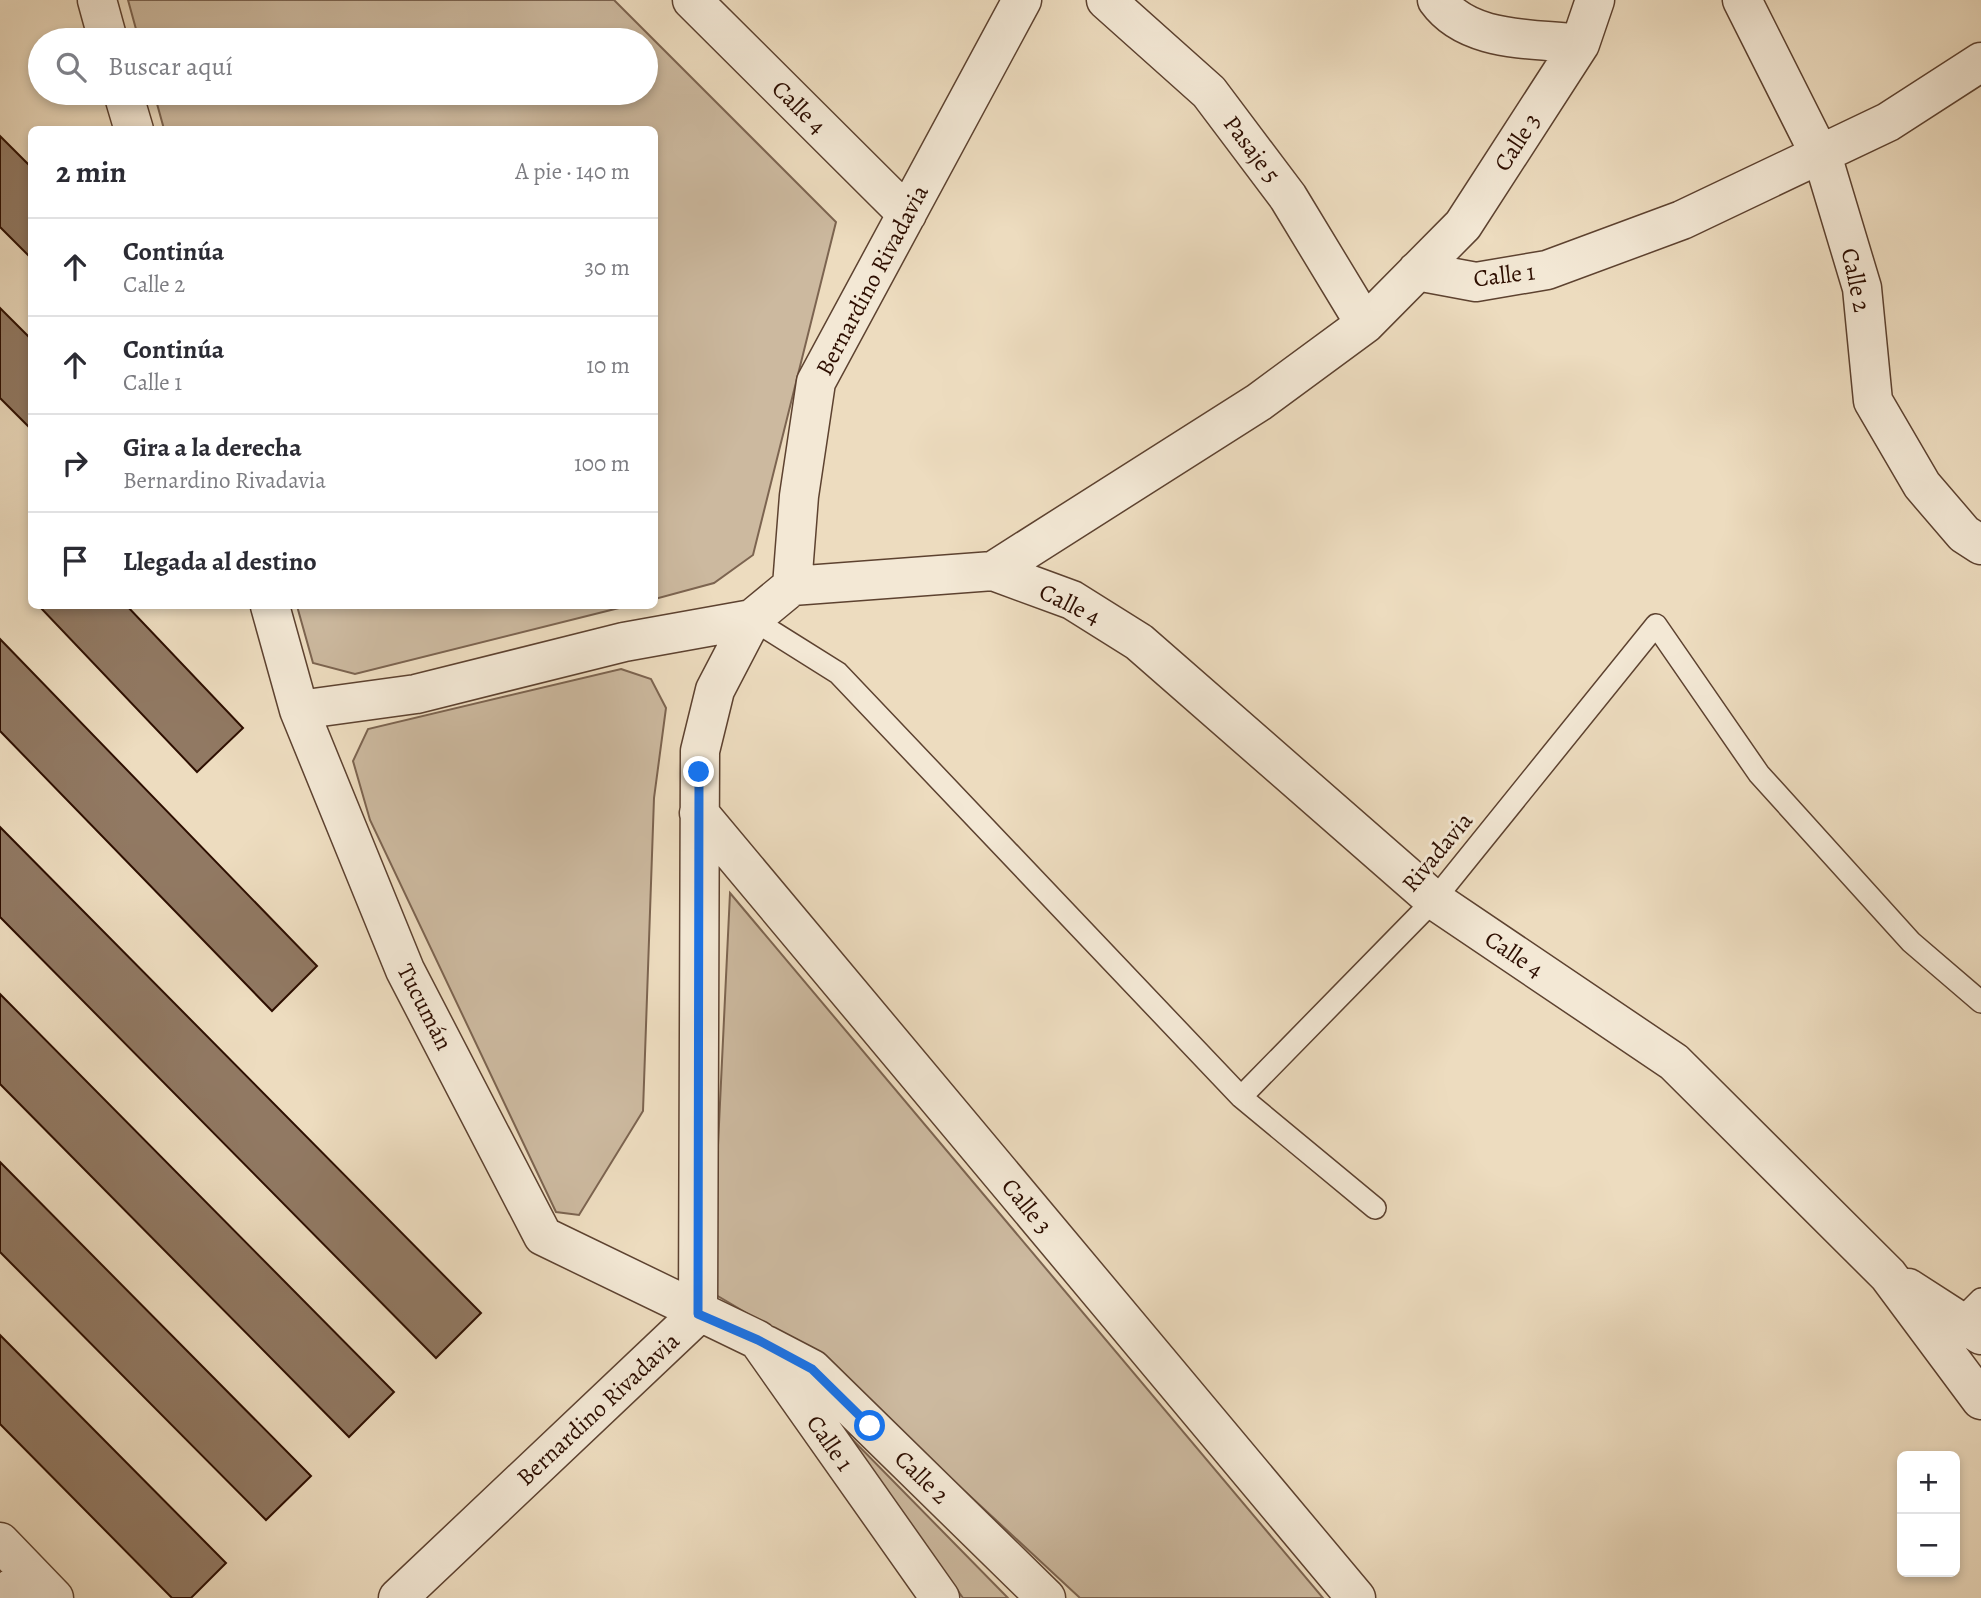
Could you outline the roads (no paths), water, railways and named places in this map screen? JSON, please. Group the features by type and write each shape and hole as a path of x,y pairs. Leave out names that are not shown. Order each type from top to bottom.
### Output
{"street":[{"path":"97,0 105,28"},
{"name":"Calle 4","path":"692,0 907,214"},
{"name":"Pasaje 5","path":"1106,0 1209,92 1288,197 1365,324"},
{"path":"1437,0 1447,14 1477,31 1580,44"},
{"name":"Calle 3","path":"1418,271 1464,225 1580,44 1595,0"},
{"name":"Calle 2","path":"1742,0 1820,154 1862,288 1873,401 1922,485 1964,534 1981,545"},
{"name":"Bernardino Rivadavia","path":"398,1598 698,1314 700,751 715,690 751,619 792,586 799,496 816,382 1021,1"},
{"name":"Calle 1","path":"1418,271 1476,282 1547,270 1682,220 1888,122 1981,62"},
{"path":"127,105 133,126"},
{"path":"792,586 993,571 1259,402 1365,324 1418,271"},
{"name":"Calle 4","path":"993,571 1072,600 1139,642 1434,900 1674,1062 1888,1275 1981,1401"},
{"name":"Tucumán","path":"271,609 299,710 405,970 543,1236 698,1314"},
{"path":"299,710 416,694 624,642 751,619"},
{"name":"Calle 3","path":"699,813 1356,1598"},
{"path":"1888,1275 1974,1319"},
{"path":"698,1314 758,1340"},
{"name":"Calle 2","path":"758,1340 812,1369 1046,1598"},
{"name":"Calle 1","path":"758,1340 940,1598"},
{"path":"0,1542 28,1589"}],"lane":[{"path":"751,619 838,673 1241,1097 1375,1208"},
{"name":"Rivadavia","path":"1241,1097 1434,900 1656,625 1759,774 1911,942 1981,1002"}]}
